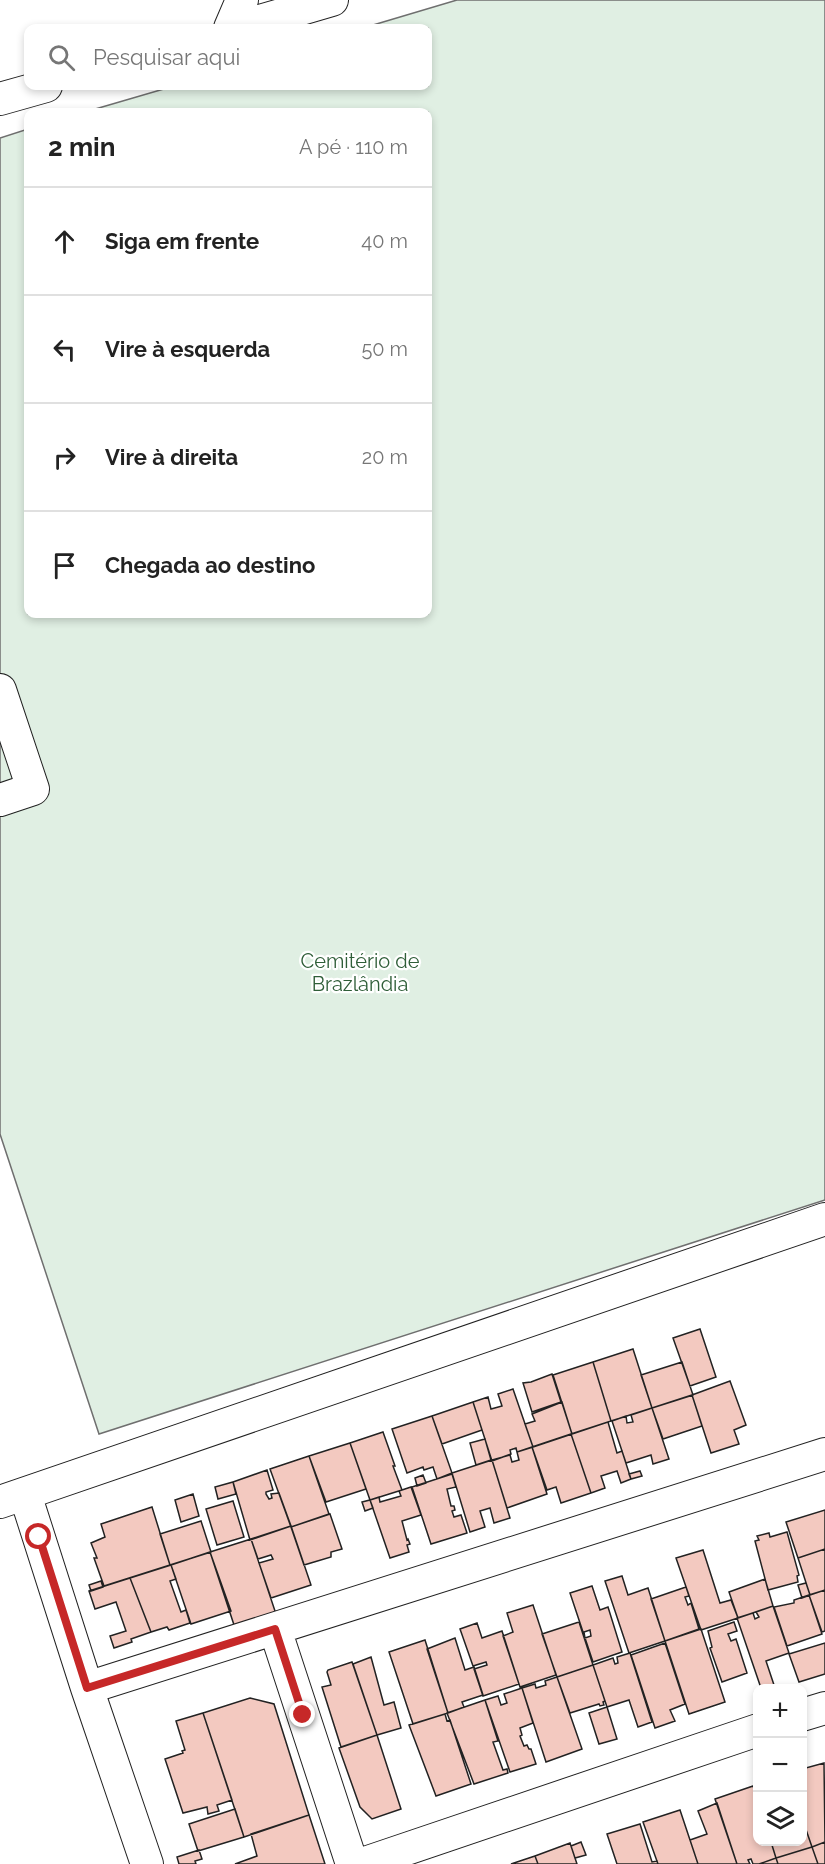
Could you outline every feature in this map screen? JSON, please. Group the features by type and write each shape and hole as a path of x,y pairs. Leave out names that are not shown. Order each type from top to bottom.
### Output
{"street":[{"path":"232,24 242,0"},
{"path":"250,24 332,0"},
{"path":"0,99 32,90"},
{"path":"0,690 33,789 0,800"},
{"path":"147,1864 87,1688 13,1498 822,1228"},
{"path":"87,1688 825,1454"},
{"path":"275,1629 352,1864"},
{"path":"807,1713 825,1708"},
{"path":"362,1864 753,1732"}],"green space":[{"name":"Cemitério de Brazlândia","path":"457,0 825,0 825,1200 99,1434 0,1134 0,138 24,130 24,618 432,618 432,108 99,108 160,90 432,90 432,24 376,24"}],"building":[{"path":"700,1329 716,1377 690,1386 673,1338"},
{"path":"633,1349 652,1408 611,1421 593,1362"},
{"path":"593,1362 611,1421 572,1434 553,1375"},
{"path":"682,1362 693,1395 652,1408 641,1375"},
{"path":"552,1374 561,1402 532,1412 523,1383"},
{"path":"730,1381 746,1425 734,1430 739,1444 711,1453 692,1395"},
{"path":"513,1389 533,1447 517,1452 516,1448 510,1450 511,1454 492,1461 473,1402 488,1397 491,1409 502,1406 498,1394"},
{"path":"692,1395 702,1426 663,1439 652,1408"},
{"path":"473,1402 482,1430 442,1444 432,1416"},
{"path":"562,1402 572,1434 533,1447 525,1424 535,1421 532,1414"},
{"path":"652,1408 669,1459 653,1464 651,1455 626,1463 612,1421 626,1416 627,1423 633,1422 631,1415"},
{"path":"432,1416 452,1473 437,1479 433,1467 424,1470 423,1467 407,1473 392,1429"},
{"path":"608,1422 617,1453 622,1451 631,1479 621,1483 617,1471 601,1476 605,1488 591,1493 571,1434"},
{"path":"383,1432 402,1490 370,1500 350,1443"},
{"path":"571,1434 591,1493 561,1503 556,1487 547,1490 532,1447"},
{"path":"485,1439 491,1460 476,1465 470,1443"},
{"path":"350,1443 366,1489 326,1502 309,1456"},
{"path":"532,1447 547,1494 507,1508 492,1460 510,1455 512,1462 519,1460 517,1452"},
{"path":"309,1456 329,1514 291,1527 270,1469"},
{"path":"492,1460 510,1518 494,1523 490,1508 480,1511 485,1527 470,1532 452,1473"},
{"path":"267,1470 273,1490 266,1494 269,1499 272,1498 271,1494 279,1493 291,1526 250,1540 233,1482"},
{"path":"640,1471 642,1476 631,1479 629,1474"},
{"path":"452,1474 456,1487 447,1489 451,1506 454,1506 455,1510 452,1511 454,1517 461,1515 467,1533 431,1544 412,1487"},
{"path":"423,1475 426,1483 417,1486 415,1478"},
{"path":"233,1482 236,1494 218,1499 215,1487"},
{"path":"411,1487 421,1515 402,1521 410,1544 407,1545 409,1552 390,1558 370,1500 379,1497 380,1502 401,1496 399,1491"},
{"path":"193,1494 199,1516 181,1522 175,1500"},
{"path":"370,1500 373,1508 365,1511 362,1502"},
{"path":"233,1501 244,1537 217,1545 206,1509"},
{"path":"152,1507 170,1565 104,1586 91,1543 105,1537 101,1524"},
{"path":"825,1510 825,1549 798,1558 786,1522"},
{"path":"330,1514 342,1549 331,1552 331,1557 304,1565 291,1527"},
{"path":"201,1521 211,1552 170,1565 160,1534"},
{"path":"291,1526 311,1585 271,1598 259,1563 273,1559 271,1555 258,1559 251,1539"},
{"path":"787,1532 799,1575 797,1576 798,1582 768,1590 755,1541 759,1540 757,1536 769,1533 770,1537"},
{"path":"251,1539 277,1617 236,1631 210,1552"},
{"path":"825,1549 825,1590 810,1595 798,1558"},
{"path":"703,1550 720,1603 731,1600 738,1618 701,1630 676,1558"},
{"path":"210,1552 231,1611 191,1624 171,1565"},
{"path":"171,1565 176,1579 170,1581 181,1612 186,1610 190,1623 169,1630 167,1627 151,1632 130,1578"},
{"path":"622,1576 628,1595 648,1588 665,1641 629,1653 605,1581"},
{"path":"130,1578 151,1632 114,1648 110,1636 126,1631 116,1602 95,1609 89,1591"},
{"path":"765,1579 773,1606 738,1618 729,1592"},
{"path":"101,1581 103,1587 91,1591 89,1585"},
{"path":"806,1583 810,1595 802,1598 798,1585"},
{"path":"592,1586 600,1610 608,1607 622,1652 593,1662 570,1593","holes":["590,1630 591,1636 585,1638 584,1632"]},
{"path":"686,1587 689,1596 685,1597 688,1605 691,1603 699,1629 665,1641 651,1599"},
{"path":"825,1590 825,1631 822,1632 809,1595"},
{"path":"809,1595 822,1634 787,1646 774,1607 794,1603 794,1600"},
{"path":"533,1605 556,1675 520,1687 503,1636 513,1632 507,1613"},
{"path":"773,1606 789,1653 766,1661 774,1684 760,1684 737,1618 753,1613 755,1619 759,1617 756,1612"},
{"path":"579,1622 593,1665 557,1677 542,1634"},
{"path":"734,1622 737,1631 728,1634 731,1641 736,1639 747,1673 722,1682 710,1648 712,1647 708,1631"},
{"path":"477,1623 482,1638 502,1631 519,1684 483,1696 474,1669 487,1665 486,1662 473,1666 460,1629"},
{"path":"701,1629 725,1702 689,1714 665,1641"},
{"path":"455,1638 465,1670 474,1667 483,1695 462,1702 464,1707 448,1713 427,1649"},
{"path":"425,1640 448,1713 413,1724 389,1652"},
{"path":"665,1643 685,1704 670,1710 675,1721 655,1728 631,1655"},
{"path":"825,1643 825,1674 799,1682 789,1654"},
{"path":"630,1653 652,1722 638,1727 629,1700 607,1707 593,1665 613,1658 615,1664 618,1663 617,1657"},
{"path":"371,1657 384,1705 394,1702 401,1728 377,1735 353,1664"},
{"path":"352,1662 377,1735 341,1747 322,1687 331,1685 328,1670"},
{"path":"593,1665 605,1701 604,1705 599,1704 570,1713 557,1677"},
{"path":"557,1677 582,1749 546,1762 522,1688 535,1684 536,1688 546,1685 545,1681"},
{"path":"522,1688 533,1723 520,1728 522,1735 520,1736 524,1746 527,1745 531,1749 536,1764 510,1772 485,1700 498,1696 501,1705 507,1703 504,1694"},
{"path":"250,1698 274,1704 309,1815 244,1837 203,1713"},
{"path":"485,1700 498,1741 493,1742 503,1770 507,1769 508,1773 474,1784 447,1713"},
{"path":"607,1707 617,1739 599,1744 589,1713"},
{"path":"203,1713 232,1800 217,1805 219,1811 208,1814 207,1807 183,1813 165,1759 183,1753 182,1751 185,1750 176,1721"},
{"path":"445,1714 447,1721 450,1720 471,1784 436,1796 409,1725"},
{"path":"377,1735 401,1809 372,1819 360,1807 339,1748"},
{"path":"824,1763 825,1842 812,1847 807,1832 807,1768"},
{"path":"753,1786 753,1846 772,1846 776,1858 759,1864 753,1864 751,1859 748,1860 750,1864 737,1864 715,1799"},
{"path":"717,1803 737,1864 698,1864 690,1840 707,1834 698,1811"},
{"path":"235,1809 244,1837 198,1851 189,1824"},
{"path":"680,1810 698,1864 658,1864 643,1822"},
{"path":"309,1815 325,1864 235,1864 257,1856 251,1834"},
{"path":"640,1824 652,1862 657,1861 658,1864 617,1864 607,1834"},
{"path":"807,1832 812,1847 776,1858 772,1846 807,1846"},
{"path":"581,1842 586,1855 575,1858 571,1846"},
{"path":"825,1842 825,1864 818,1864 812,1847"},
{"path":"570,1843 577,1864 538,1864 535,1856"},
{"path":"812,1847 818,1864 778,1864 776,1858"},
{"path":"199,1850 202,1859 195,1861 196,1864 179,1864 177,1857"},
{"path":"535,1856 538,1864 511,1864"},
{"path":"776,1858 778,1864 759,1864"}],"route":[{"path":"39,1537 87,1688 275,1629 303,1715"}]}
